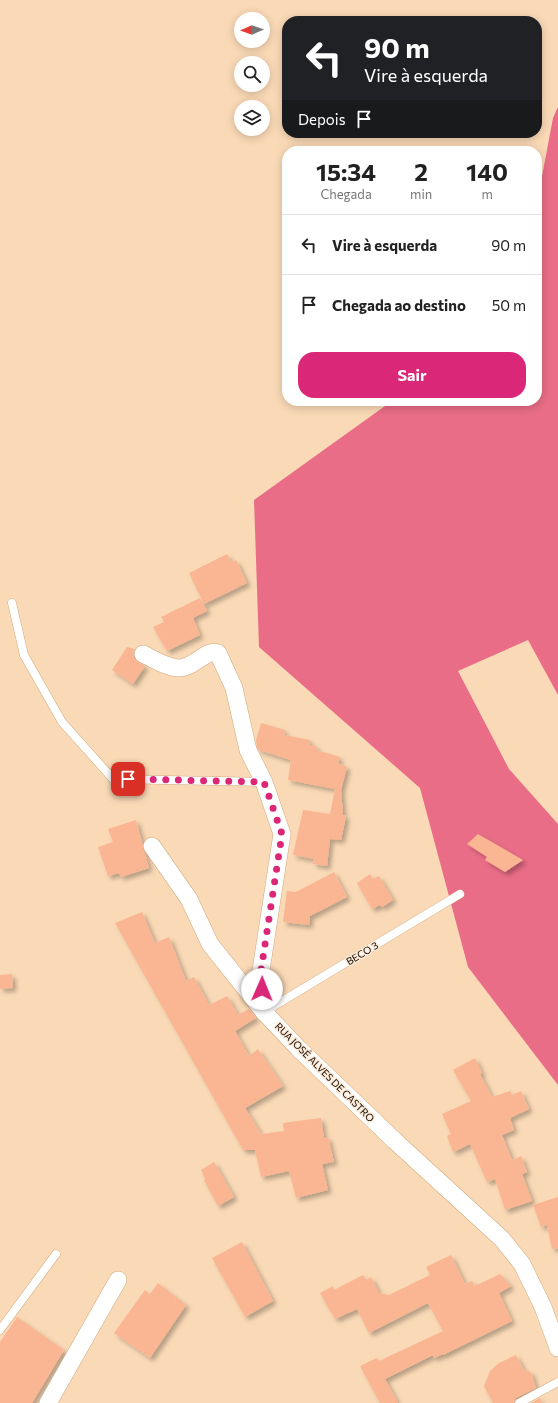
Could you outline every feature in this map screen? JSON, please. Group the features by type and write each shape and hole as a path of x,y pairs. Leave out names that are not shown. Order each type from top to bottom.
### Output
{"street":[{"path":"143,654 163,664 178,668 194,664 209,652 214,651 218,653 234,688 248,750 264,782 282,834 260,977 264,1012"},
{"name":"RUA JOSÉ ALVES DE CASTRO","path":"152,846 189,899 210,944 264,1012 298,1048 395,1141 502,1239 522,1264 543,1307 558,1348"},
{"path":"48,1403 118,1280"}],"lane":[{"path":"12,603 24,655 62,722 113,779 264,782"},
{"name":"BECO 3","path":"264,1012 460,894"},
{"path":"0,1330 56,1254"},
{"path":"519,1403 558,1382"}],"shaded area":[{"path":"558,107 558,695 528,640 458,671 509,769 558,824 558,1085 468,967 420,788 259,647 254,500 385,406 542,406 542,176 553,118"}],"building":[{"path":"227,554 231,562 236,560 247,583 204,604 189,573"},
{"path":"200,598 207,611 193,618 200,635 167,651 153,627 164,622 161,617"},
{"path":"127,647 134,649 133,654 135,659 145,666 133,684 112,670"},
{"path":"261,723 285,730 284,735 310,740 310,745 317,746 316,750 340,757 338,763 347,767 341,790 343,815 346,816 341,840 330,839 327,866 313,864 314,859 293,855 303,810 330,814 335,789 288,780 291,760 259,750 257,747 256,740"},
{"path":"136,820 149,868 121,877 119,873 108,876 98,847 113,842 108,829"},
{"path":"478,834 523,860 505,872 485,860 487,857 467,844"},
{"path":"334,872 347,897 310,916 309,925 283,922 287,891 296,892"},
{"path":"370,874 373,879 379,876 393,900 382,907 380,905 372,909 357,883"},
{"path":"142,912 155,943 169,937 186,981 194,977 209,1005 227,996 238,1015 249,1009 256,1018 235,1031 249,1056 258,1049 283,1086 245,1108 261,1134 284,1131 283,1123 321,1118 324,1138 328,1137 334,1162 322,1164 328,1190 296,1198 289,1171 261,1177 255,1150 243,1150 115,923"},
{"path":"12,974 13,988 0,989 0,975"},
{"path":"475,1058 482,1073 480,1074 492,1097 510,1091 512,1095 521,1091 529,1109 510,1118 514,1130 502,1135 512,1160 521,1156 527,1172 522,1174 532,1201 505,1210 495,1179 487,1182 470,1144 453,1152 447,1136 451,1134 442,1114 471,1101 453,1070"},
{"path":"214,1162 234,1197 218,1206 204,1180 205,1179 201,1170"},
{"path":"558,1197 558,1248 552,1249 547,1225 541,1227 533,1205"},
{"path":"242,1242 273,1301 245,1317 212,1258"},
{"path":"451,1255 465,1284 472,1281 475,1286 500,1274 511,1286 499,1293 512,1321 443,1355 434,1358 433,1355 385,1379 398,1403 380,1403 360,1366 377,1358 379,1361 443,1331 428,1303 369,1333 357,1309 335,1319 320,1293 333,1286 334,1290 363,1275 366,1280 371,1277 379,1293 389,1295 430,1275 426,1267"},
{"path":"158,1283 186,1305 150,1358 114,1333 145,1290 150,1294"},
{"path":"17,1317 64,1350 32,1403 0,1403 0,1342"},
{"path":"516,1355 524,1370 531,1372 536,1388 516,1398 514,1403 493,1403 484,1386 490,1371 499,1363"},
{"path":"540,1398 542,1403 531,1403"}],"route":[{"path":"128,779 264,782 282,834 260,977 262,989"}]}
